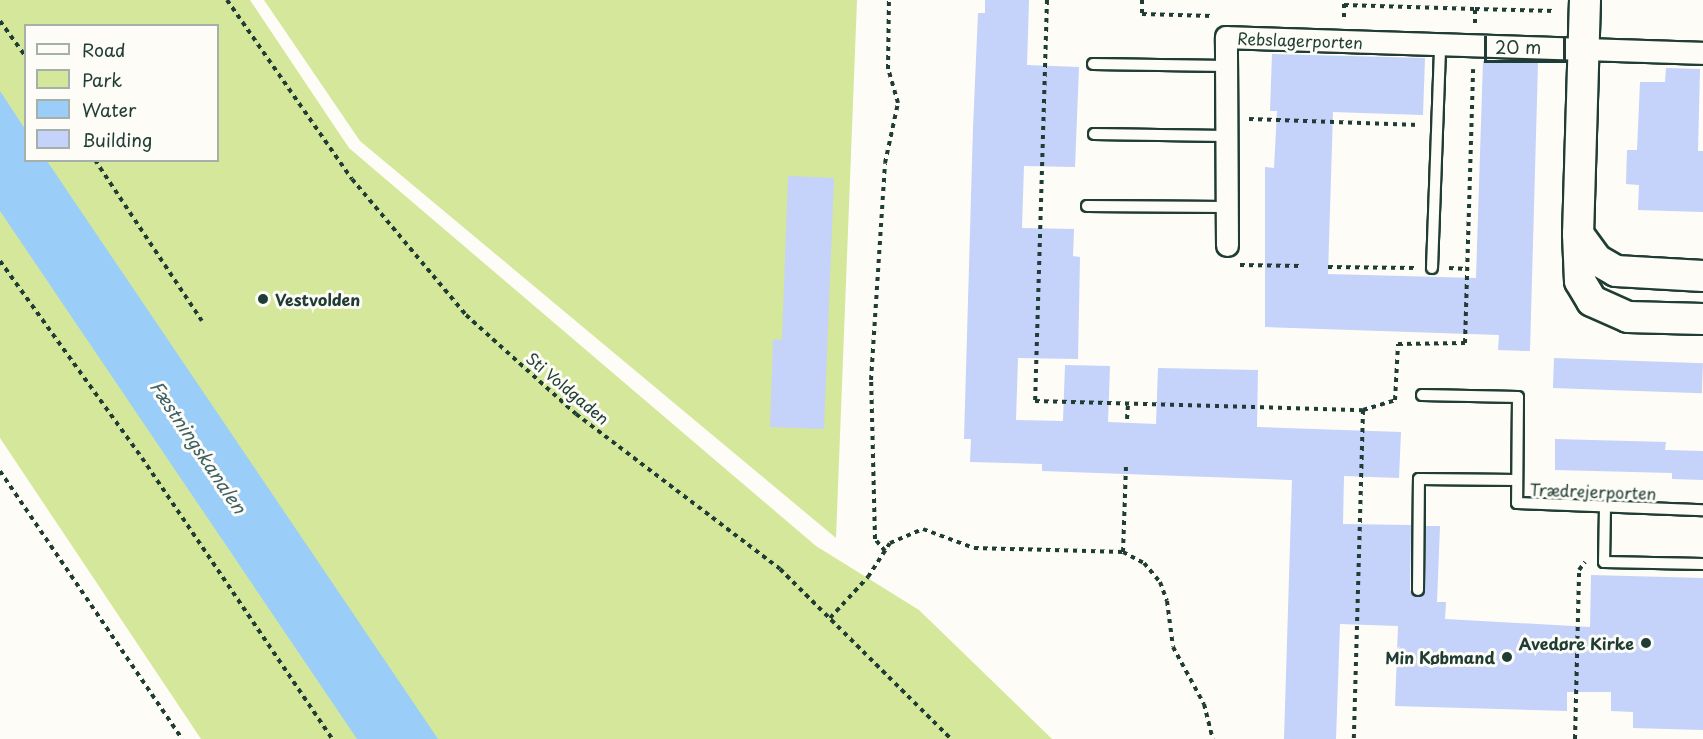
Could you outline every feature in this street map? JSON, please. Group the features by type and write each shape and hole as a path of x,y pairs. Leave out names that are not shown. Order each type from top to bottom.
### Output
{"street":[{"path":"1584,6 1578,234 1580,281 1592,301 1601,308 1628,317 1703,320"},
{"name":"Rebslagerporten","path":"1227,245 1225,207 1226,37 1582,51 1703,53"},
{"path":"1578,234 1598,260 1616,272 1703,276"}],"lane":[{"path":"1432,268 1440,45"},
{"path":"1093,64 1226,66"},
{"path":"1094,134 1225,127"},
{"path":"1087,206 1225,207"},
{"name":"Trædrejerporten","path":"1422,395 1518,397 1517,503 1703,510"},
{"path":"1418,590 1419,479 1517,480"},
{"path":"1605,507 1604,562 1703,564"}],"path":[{"name":"Sti Voldgaden","path":"227,0 352,179 466,315 576,414 780,569 951,739"},
{"path":"885,551 875,539 871,380 885,163 898,103 888,69 889,0"},
{"path":"1047,0 1035,402 1363,410 1395,400 1398,344 1465,343 1475,9"},
{"path":"1344,5 1475,9 1584,6"},
{"path":"0,21 24,54"},
{"path":"1225,127 1437,126"},
{"path":"96,162 202,321"},
{"path":"1227,245 1239,265 1301,266"},
{"path":"0,261 142,458 332,739"},
{"path":"1328,267 1467,269"},
{"path":"1127,419 1128,404"},
{"path":"1353,739 1363,410"},
{"path":"1123,552 1126,464"},
{"path":"0,471 182,739"},
{"path":"830,618 868,577 890,543 923,529 974,548 1123,552 1144,563 1160,582 1167,601 1173,647 1204,704 1212,739"},
{"path":"1575,739 1579,570 1591,553"}],"green space":[{"name":"Vestvolden","path":"0,0 250,0 349,148 816,546 919,610 1052,739 201,739 0,438"},
{"path":"264,0 857,0 836,538 360,141"}],"water":[{"name":"Fæstningskanalen","path":"0,91 24,127 24,162 48,162 438,739 357,739 0,211"}],"building":[{"path":"985,0 1029,0 1027,65 1079,67 1075,167 1024,166 1022,228 1074,229 1073,256 1080,257 1078,359 1018,358 1016,420 1063,421 1065,365 1110,366 1108,422 1156,424 1158,368 1258,370 1257,427 1401,432 1399,478 1344,476 1343,524 1411,525 1410,590 1417,597 1425,590 1426,526 1440,526 1437,602 1446,602 1445,619 1590,627 1591,575 1703,578 1703,730 1633,728 1633,712 1611,711 1611,692 1567,692 1567,711 1395,706 1398,626 1340,624 1336,739 1284,739 1292,480 1042,471 1042,464 970,462 971,439 964,439 973,128 978,13 985,13"},
{"path":"1272,54 1425,58 1423,115 1333,112 1328,274 1476,278 1483,61 1538,63 1530,351 1498,350 1499,335 1265,327 1265,167 1274,168 1277,111 1270,111"},
{"path":"1666,68 1700,69 1698,151 1703,151 1703,212 1638,210 1639,185 1626,184 1627,150 1637,150 1640,82 1665,82"},
{"path":"788,176 834,178 824,429 770,427 773,339 782,340"},
{"path":"1554,358 1703,363 1702,393 1553,388"},
{"path":"1555,439 1666,442 1665,450 1703,451 1703,480 1672,479 1672,473 1555,470"}],"place":[{"name":"Vestvolden","path":"263,299"},
{"name":"Avedøre Kirke","path":"1646,643"},
{"name":"Min Købmand","path":"1507,657"}]}
